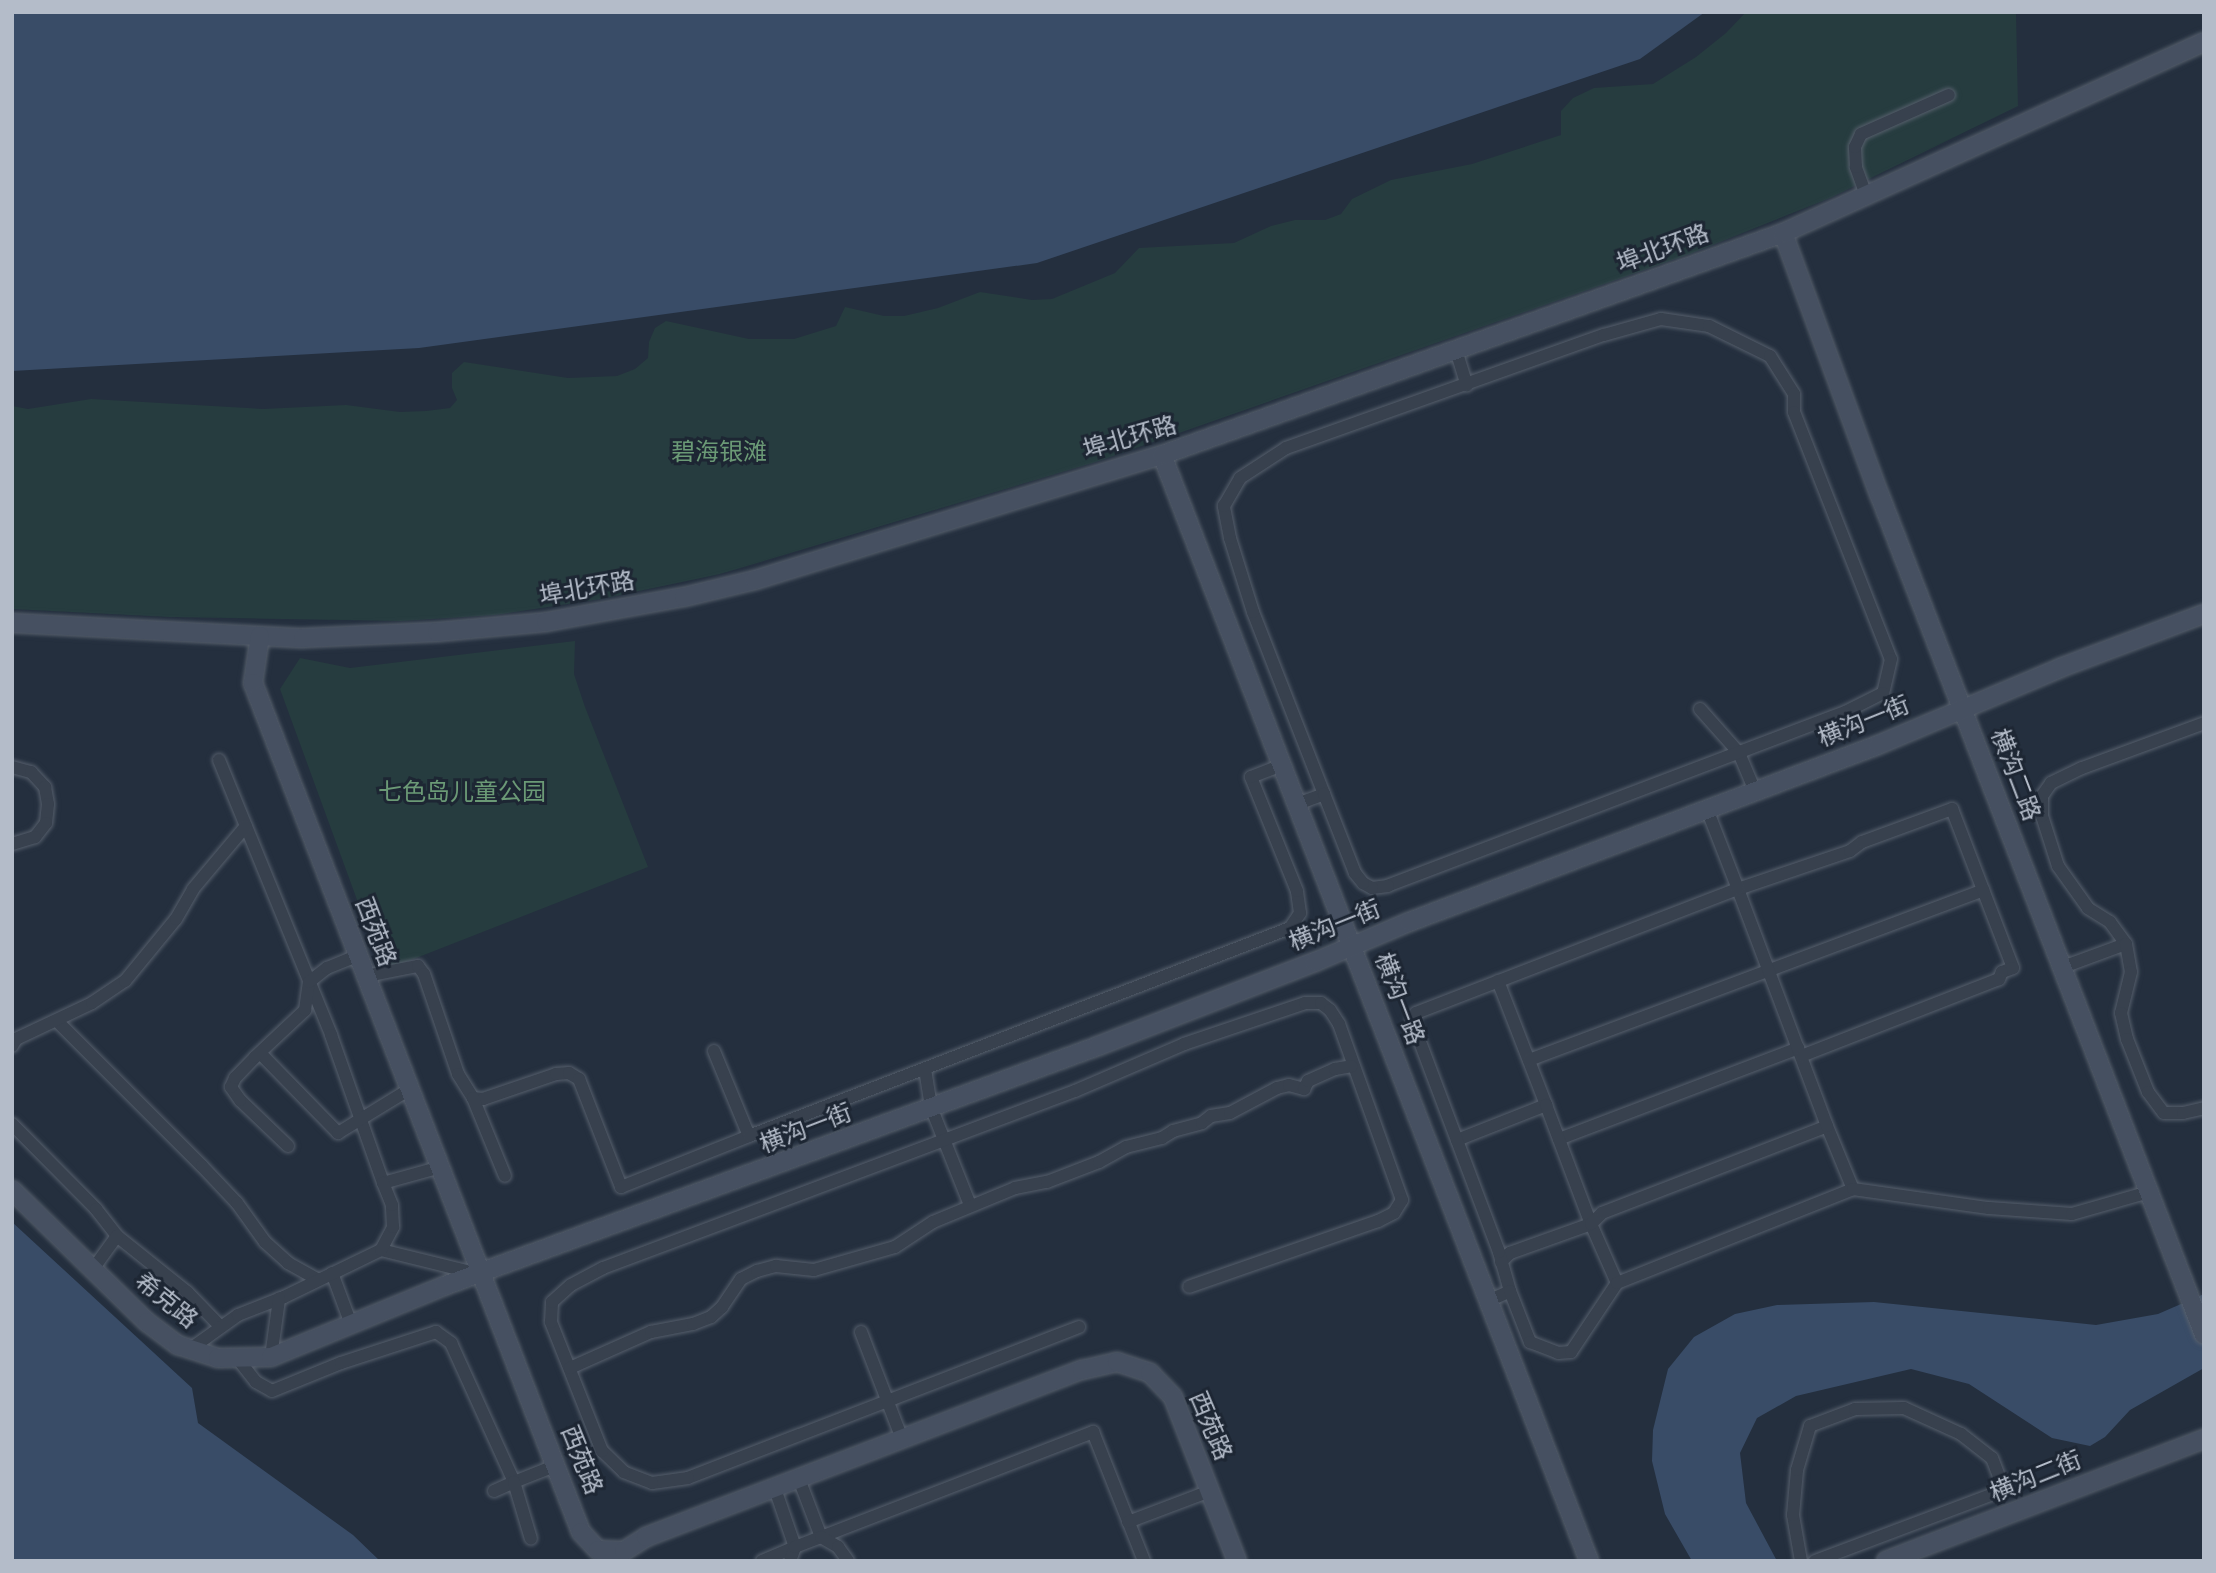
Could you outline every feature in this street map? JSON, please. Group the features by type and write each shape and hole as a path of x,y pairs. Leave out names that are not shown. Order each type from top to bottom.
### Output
{"street":[{"name":"埠北环路","path":"12,623 260,636 353,637 534,624 684,597 839,555 1162,455 1783,233 2204,42"},
{"path":"1866,195 1856,167 1855,148 1861,134 1949,95"},
{"name":"横沟二路","path":"1783,233 1865,459 2204,1335"},
{"path":"1661,319 1709,326 1770,356 1794,394 1794,412 1886,647 1891,670 1883,693 1871,701 1739,753 1405,880 1372,888 1363,883 1355,873 1253,612 1224,506 1240,478 1286,448 1467,385 1604,335 1661,319"},
{"path":"1456,350 1467,385"},
{"name":"横沟一路","path":"1162,455 1589,1561"},
{"name":"横沟一街","path":"481,1274 1098,1046 2204,614"},
{"name":"西苑路","path":"260,636 253,683 582,1532 598,1550 610,1553 624,1551 646,1537 1082,1370 1117,1362 1150,1373 1168,1390 1177,1406 1237,1561"},
{"path":"1700,709 1739,753 1755,790"},
{"path":"2204,723 2082,768 2051,783 2042,796 2042,816 2058,866 2088,908 2110,922 2126,944 2131,972 2121,1013 2127,1039 2148,1093 2164,1113 2183,1113 2204,1108"},
{"path":"189,1350 219,1325 381,1250 393,1227 392,1205 362,1121 219,760"},
{"path":"473,1098 484,1099 556,1074 569,1073 579,1079 621,1187 1290,928 1300,913 1297,891 1251,777 1282,765"},
{"path":"12,767 31,772 45,787 48,804 46,823 36,837 12,844"},
{"path":"1297,804 1324,794"},
{"path":"1707,809 1853,1189"},
{"path":"1559,1139 1999,979 2003,972 2013,968 1952,809 1416,1013 1412,1021 1530,1342 1558,1353 1571,1352 1617,1283 1853,1189 1989,1208 2072,1214 2149,1192"},
{"path":"12,1046 16,1039 57,1021 125,981 176,919 193,888 246,826"},
{"path":"1529,1060 1983,890"},
{"path":"2063,967 2126,944"},
{"path":"288,1146 240,1100 231,1087 235,1078 304,1010 309,982 327,968 359,955"},
{"path":"366,976 418,966 424,974 458,1074 473,1098 505,1177"},
{"path":"1498,981 1591,1224 1617,1283"},
{"path":"1079,1327 688,1478 652,1483 624,1472 601,1451 551,1322 552,1302 570,1284 603,1268 1075,1091 1184,1044 1305,1003 1321,1003 1331,1010 1339,1024 1402,1200 1394,1213 1366,1226 1262,1259 1189,1287"},
{"path":"57,1021 237,1203 265,1242 288,1263 317,1279"},
{"path":"714,1051 749,1136"},
{"path":"260,1053 338,1133 362,1121 410,1089"},
{"path":"570,1368 651,1332 693,1324 711,1317 722,1307 741,1279 757,1272 776,1266 814,1270 832,1266 859,1254 895,1247 933,1222 970,1205 1015,1188 1047,1182 1100,1162 1126,1147 1162,1138 1181,1128 1202,1123 1211,1116 1230,1113 1277,1088 1289,1085 1304,1089 1308,1081 1335,1069 1352,1066"},
{"path":"925,1069 931,1107 970,1205"},
{"path":"1457,1140 1546,1105"},
{"path":"12,1124 96,1209 117,1236 187,1292 219,1325"},
{"path":"1502,1262 1510,1253 1591,1224 1602,1213 1827,1126"},
{"path":"383,1183 441,1167"},
{"name":"希克路","path":"12,1190 147,1322 189,1350 218,1358 271,1357 481,1274"},
{"path":"93,1269 117,1236"},
{"path":"381,1250 481,1274"},
{"path":"332,1273 351,1324"},
{"path":"1488,1301 1510,1291"},
{"path":"271,1357 279,1299"},
{"path":"238,1359 256,1382 272,1391 341,1363 436,1332 451,1343 513,1482 531,1539"},
{"path":"861,1332 902,1439"},
{"path":"1801,1561 1793,1515 1797,1470 1810,1426 1855,1409 1904,1408 1961,1434 1992,1458 2004,1490 1815,1561"},
{"path":"762,1561 1093,1432 1144,1561"},
{"name":"横沟二街","path":"1886,1561 2204,1439"},
{"path":"494,1491 557,1465"},
{"path":"799,1479 821,1537 838,1547 848,1561"},
{"path":"775,1489 795,1548 790,1561"},
{"path":"1128,1522 1210,1491"},
{"path":"1949,1511 1957,1534"}],"green space":[{"name":"碧海银滩","path":"1746,12 2016,12 2018,106 1830,198 1690,254 1099,461 720,574 601,599 495,615 401,621 170,617 12,609 12,406 28,409 91,399 263,409 346,405 400,412 426,411 450,408 457,400 452,388 452,373 464,362 568,378 617,376 635,369 648,358 649,342 655,328 666,321 749,339 794,339 836,326 845,307 884,316 904,316 938,308 980,292 1032,300 1052,299 1115,273 1139,248 1234,243 1271,226 1295,220 1325,220 1341,214 1352,199 1391,180 1472,164 1561,135 1561,111 1573,98 1594,88 1653,84 1696,57 1726,33"},
{"name":"七色岛儿童公园","path":"575,641 574,674 648,867 383,971 280,689 300,658 350,668"}],"water":[{"path":"12,12 1705,12 1640,59 1037,263 419,348 12,371"},
{"path":"12,1222 192,1388 198,1423 353,1535 380,1561 12,1561"},
{"path":"2204,1294 2204,1368 2130,1410 2105,1437 2090,1446 2052,1438 1969,1384 1911,1369 1796,1396 1757,1418 1740,1453 1746,1503 1777,1561 1692,1561 1665,1514 1652,1461 1653,1430 1668,1369 1694,1337 1735,1314 1777,1305 1874,1302 2096,1325 2158,1314"}]}
